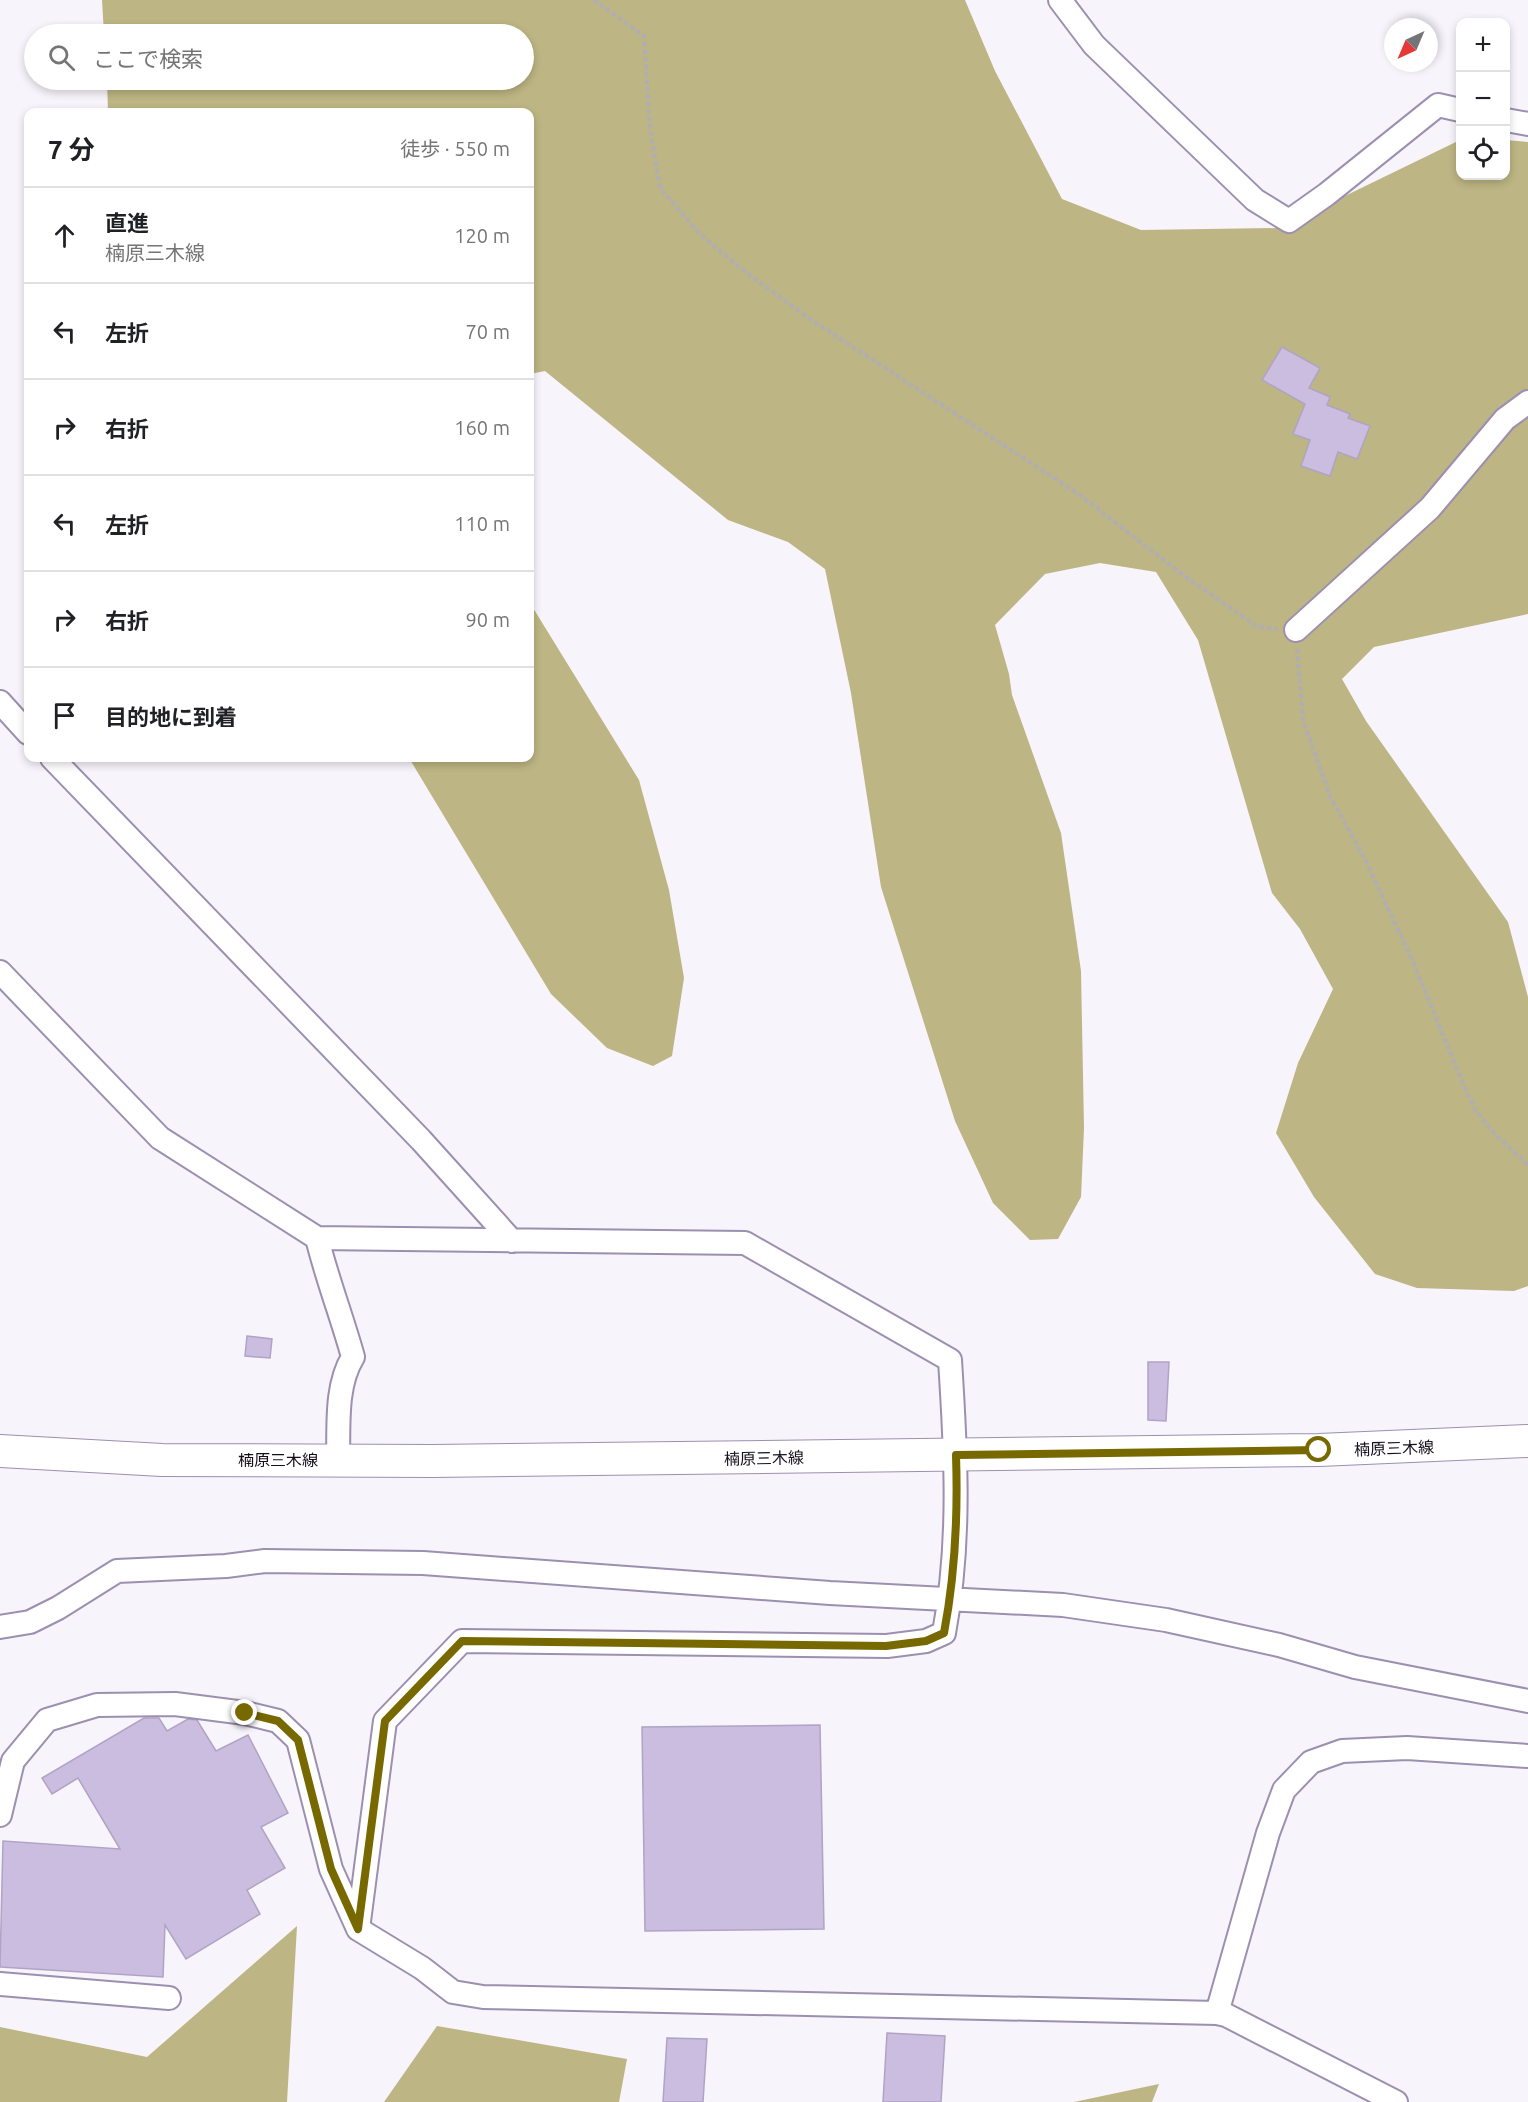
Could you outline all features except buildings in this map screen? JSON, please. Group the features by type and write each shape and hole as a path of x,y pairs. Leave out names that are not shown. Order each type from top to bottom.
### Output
{"main road":[{"name":"楠原三木線","path":"0,1451 162,1460 338,1461 1319,1450 1528,1441"}],"street":[{"path":"1060,0 1094,45 1255,200 1289,220 1327,194 1438,105 1456,109"},
{"path":"1510,121 1528,124"},
{"path":"1296,630 1430,508 1505,419 1528,402"},
{"path":"0,702 24,729"},
{"path":"56,762 421,1140 512,1241"},
{"path":"0,972 160,1138 316,1238 745,1243 950,1360 957,1490 950,1600 944,1633 926,1641 886,1646 462,1641 385,1721 358,1929"},
{"path":"316,1238 329,1288 344,1324 353,1357 345,1369 339,1405 338,1461"},
{"path":"0,1627 30,1622 49,1613 117,1571 226,1566 265,1560 423,1563 950,1600 1063,1605 1166,1620 1279,1645 1355,1667 1528,1701"},
{"path":"0,1815 13,1761 47,1720 98,1705 176,1704 245,1713 278,1721 298,1740 331,1869 358,1929 422,1968 453,1992 483,1998 1226,2014 1396,2102"},
{"path":"1217,2013 1268,1833 1284,1790 1311,1762 1342,1751 1407,1748 1528,1755"},
{"path":"0,1984 169,1998"}],"path":[{"path":"594,0 644,36 650,129 660,188 701,235 743,270 807,317 1077,493 1183,575 1258,627 1296,630 1303,720 1330,796 1364,857 1399,932 1476,1111 1494,1133 1528,1165"}],"shaded area":[{"path":"102,0 965,0 995,71 1062,199 1141,230 1279,228 1456,142 1456,180 1510,180 1510,140 1528,142 1528,614 1374,647 1342,679 1366,721 1508,922 1528,997 1528,1286 1514,1291 1417,1288 1375,1274 1314,1197 1276,1133 1298,1063 1333,989 1300,929 1272,893 1198,640 1156,572 1100,563 1045,574 995,625 1009,674 1012,695 1061,833 1081,971 1084,1128 1081,1197 1058,1239 1030,1240 993,1203 955,1121 881,887 851,693 825,569 788,542 728,520 545,371 534,373 534,108 108,108 107,90 534,90 534,24 103,24"},
{"path":"534,609 639,780 669,890 684,978 672,1056 653,1066 607,1048 551,994 411,762 534,762"},
{"path":"297,1926 287,2102 0,2102 0,2027 147,2057"},
{"path":"437,2026 627,2059 619,2102 384,2102"},
{"path":"1159,2084 1152,2102 1074,2102"}],"route":[{"path":"245,1713 278,1721 298,1740 312,1803 331,1869 358,1929 385,1721 462,1641 886,1646 926,1641 944,1633 950,1600 957,1490 956,1455 1319,1450"}]}
